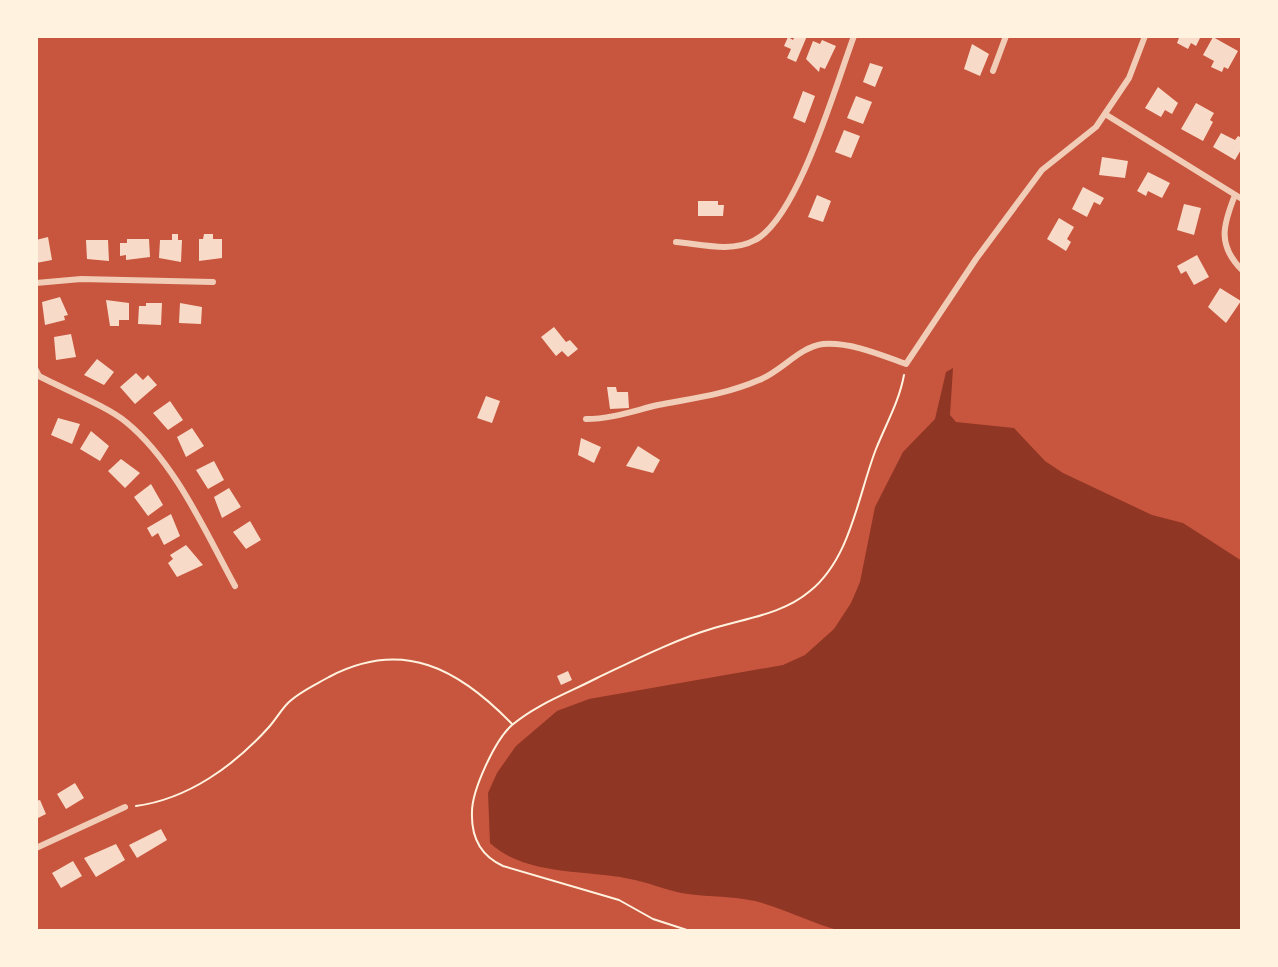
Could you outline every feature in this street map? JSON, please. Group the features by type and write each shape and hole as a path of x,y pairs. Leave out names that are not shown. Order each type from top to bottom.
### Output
{"street":[{"path":"676,242 743,245 766,234 798,184 854,36"},
{"path":"993,71 1006,36"},
{"path":"586,419 610,419 667,403 706,399 762,379 811,348 823,344 868,351 906,364 976,259 1042,170 1096,127 1129,78 1145,36"},
{"path":"1105,114 1238,197 1222,229 1222,239 1242,270"},
{"path":"36,283 81,279 213,282"},
{"path":"36,370 39,376 125,421 156,455 188,503 235,586"},
{"path":"36,848 125,807"}],"path":[{"path":"690,931 653,919 619,900 503,866 484,855 474,831 473,799 497,743 513,725 544,703 630,661 706,631 763,615 810,592 828,572 848,532 876,450 898,402 906,364"},
{"path":"125,807 163,802 195,786 250,746 297,695 366,661 406,659 455,676 480,691 513,725"}],"shaded area":[{"path":"953,368 950,415 956,422 1014,428 1045,461 1063,473 1152,515 1183,523 1242,561 1242,931 841,931 755,901 682,893 617,877 540,867 505,854 490,843 488,793 497,773 516,746 557,711 589,699 783,665 805,655 834,629 860,582 875,507 903,452 935,419 946,372"}],"building":[{"path":"795,36 807,36 796,62 787,58 791,49 784,46 788,37 793,40"},
{"path":"1176,36 1201,36 1196,46 1191,43 1188,49 1177,43 1179,38"},
{"path":"1213,37 1238,51 1228,69 1224,67 1222,72 1211,67 1214,61 1203,55"},
{"path":"822,40 836,46 825,69 820,67 819,72 806,59 813,41 820,44"},
{"path":"972,44 989,54 980,76 964,69"},
{"path":"870,63 883,67 875,87 863,82"},
{"path":"1158,87 1178,103 1172,114 1165,110 1161,117 1145,108"},
{"path":"803,91 815,96 805,123 793,118"},
{"path":"856,96 872,102 863,124 847,118"},
{"path":"1196,103 1214,113 1203,141 1181,129"},
{"path":"844,130 860,136 851,158 835,152"},
{"path":"1221,133 1235,140 1238,136 1242,138 1242,148 1235,160 1213,147"},
{"path":"1102,157 1128,161 1125,178 1099,175"},
{"path":"1148,172 1170,183 1162,198 1148,191 1146,196 1137,191"},
{"path":"1083,187 1104,198 1100,205 1094,202 1087,217 1072,209"},
{"path":"817,195 831,201 823,222 808,217"},
{"path":"698,201 718,201 718,205 724,205 723,216 698,216"},
{"path":"1184,204 1201,208 1194,235 1177,230"},
{"path":"1059,218 1074,227 1067,239 1071,242 1066,251 1047,239"},
{"path":"172,234 178,234 178,240 182,240 181,262 159,258 160,240 172,240"},
{"path":"204,234 213,234 213,239 222,239 222,258 199,261 199,239 203,239"},
{"path":"48,237 52,260 36,263 36,240"},
{"path":"127,239 149,239 150,257 126,260 126,255 120,256 120,243 127,243"},
{"path":"86,240 108,240 109,261 87,259"},
{"path":"1197,255 1209,277 1194,285 1186,271 1181,274 1177,266"},
{"path":"1220,288 1241,301 1226,323 1208,307"},
{"path":"60,297 68,315 64,316 65,320 45,325 42,302"},
{"path":"106,300 129,303 129,320 119,320 119,326 110,326"},
{"path":"146,303 162,303 161,325 138,324 139,306 146,306"},
{"path":"180,303 202,307 201,324 179,323"},
{"path":"554,327 566,342 570,340 578,349 568,357 562,351 556,356 541,337"},
{"path":"71,334 76,357 56,360 54,337"},
{"path":"97,359 114,372 104,385 84,375"},
{"path":"136,373 143,380 148,375 157,385 135,404 120,387"},
{"path":"607,387 616,387 617,392 628,392 629,408 610,409"},
{"path":"486,396 500,401 492,423 477,418"},
{"path":"170,401 183,420 168,430 153,413"},
{"path":"58,418 80,424 72,444 51,435"},
{"path":"192,428 204,446 186,457 177,437"},
{"path":"91,431 109,446 100,461 80,449"},
{"path":"581,438 601,447 594,463 578,455"},
{"path":"638,446 660,460 653,473 626,466"},
{"path":"121,459 140,473 125,488 108,471"},
{"path":"214,461 224,480 208,489 196,470"},
{"path":"151,484 163,505 148,516 134,497"},
{"path":"229,488 241,507 222,518 214,497"},
{"path":"171,514 180,536 164,545 158,533 152,537 147,528"},
{"path":"250,521 261,540 246,549 233,532"},
{"path":"186,545 203,565 177,577 168,563 173,559 170,555"},
{"path":"568,671 572,680 561,685 557,676"},
{"path":"75,783 84,798 66,809 57,794"},
{"path":"40,800 46,814 36,819 36,801"},
{"path":"161,829 167,840 137,858 129,845"},
{"path":"116,844 125,860 96,877 84,858"},
{"path":"73,861 82,876 61,888 52,873"}]}
